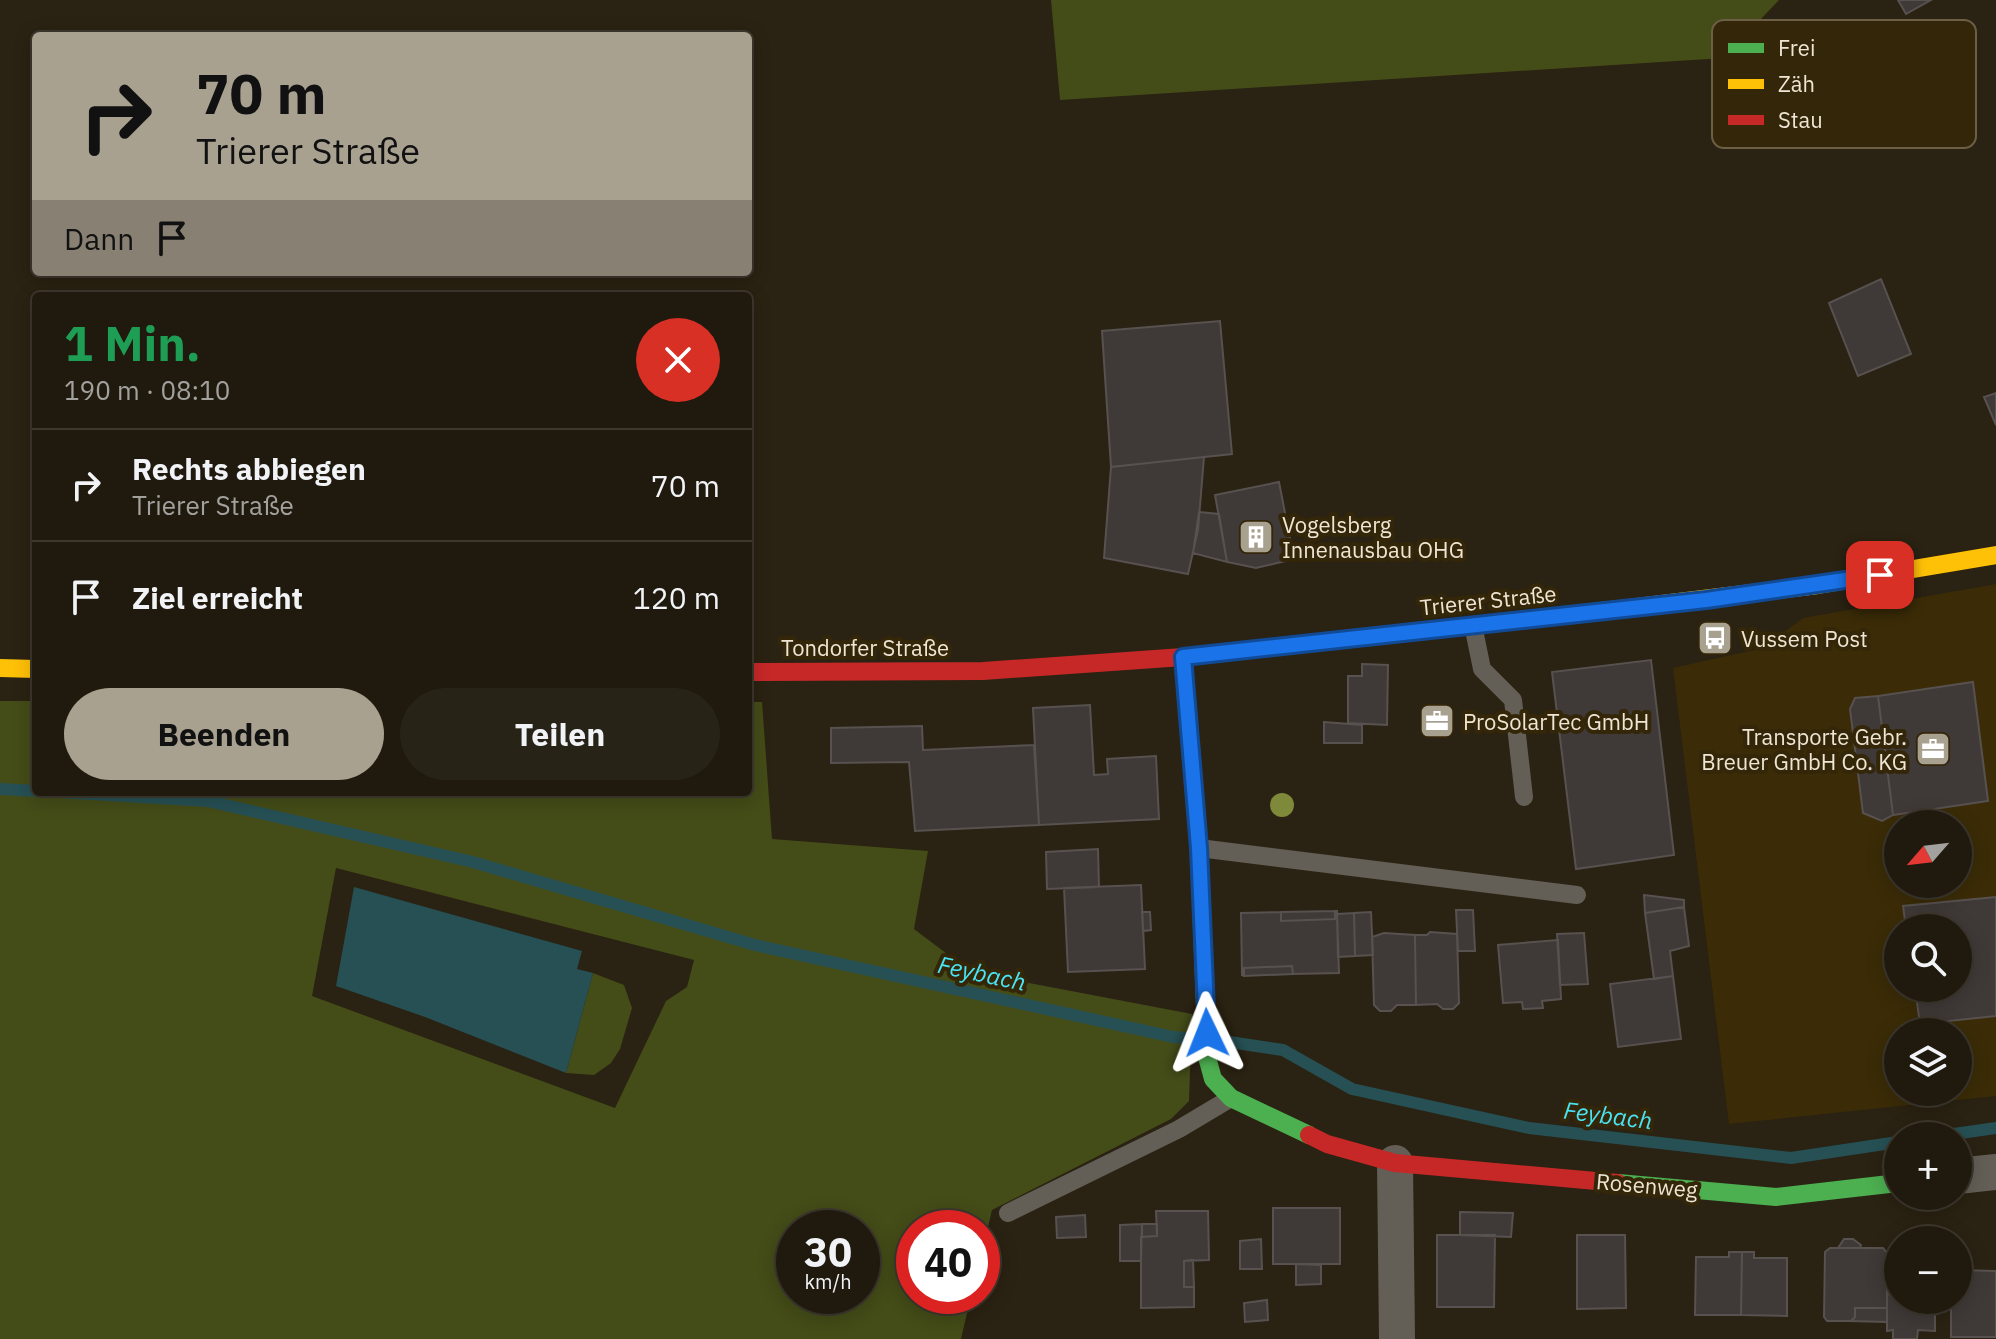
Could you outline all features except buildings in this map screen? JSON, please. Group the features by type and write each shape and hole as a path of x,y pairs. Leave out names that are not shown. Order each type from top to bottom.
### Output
{"main road":[{"name":"Trierer Straße","path":"983,671 1183,657 1473,625 1804,587 1996,555"},
{"path":"1183,657 1199,848 1207,1057 1213,1079 1231,1098"},
{"path":"0,668 32,669"},
{"name":"Tondorfer Straße","path":"752,672 983,671"},
{"name":"Rosenweg","path":"1231,1098 1327,1144 1395,1163 1776,1197 1884,1185"}],"street":[{"path":"1395,1163 1397,1339"},
{"path":"1972,1175 1996,1172"}],"lane":[{"path":"1473,625 1482,669 1513,700 1524,797"},
{"path":"1199,848 1577,895"},
{"path":"1008,1213 1179,1129 1231,1098"}],"shaded area":[{"name":"Transporte Gebr. Breuer GmbH Co. KG","path":"1996,584 1996,1096 1972,1099 1972,1018 1884,1018 1884,1106 1901,1106 1729,1124 1673,668 1763,648 1803,618"}],"green space":[{"path":"1051,0 1779,0 1760,20 1712,20 1712,59 1060,100"},
{"path":"0,701 32,701 32,796 752,796 752,702 762,702 772,839 928,851 914,929 971,972 1192,1014 1189,1101 1171,1119 992,1210 896,1210 896,1314 967,1314 961,1339 0,1339","holes":["336,868 694,960 687,987 666,1001 615,1108 312,996"]},
{"path":"593,973 624,985 632,1008 620,1049 611,1063 594,1075 566,1073"}],"water":[{"path":"354,887 582,951 577,969 593,973 566,1073 425,1017 336,986"}],"waterway":[{"name":"Feybach","path":"0,789 32,791"},
{"name":"Feybach","path":"125,796 208,801 473,862 755,945 1173,1037 1197,1039"},
{"name":"Feybach","path":"1216,1040 1283,1050 1352,1089 1529,1128 1791,1158 1884,1144"},
{"name":"Feybach","path":"1972,1131 1996,1128"}],"traffic: fast":[{"path":"1257,649 1629,608"},
{"path":"1183,657 1199,848 1207,1057 1213,1079 1231,1098 1309,1135"},
{"path":"1618,1183 1776,1197 1884,1185"}],"traffic: slow":[{"path":"1629,608 1818,585 1996,555"},
{"path":"0,668 32,669"}],"traffic: jam":[{"path":"752,672 983,671 1257,649"},
{"path":"1309,1135 1327,1144 1395,1163 1618,1183"}],"place":[{"name":"Vogelsberg Innenausbau OHG","path":"1256,537"},
{"name":"Vussem Post","path":"1715,638"},
{"name":"ProSolarTec GmbH","path":"1437,721"},
{"name":"Transporte Gebr. Breuer GmbH Co. KG","path":"1933,749"}],"route":[{"path":"1207,1033 1199,848 1183,657 1706,600 1880,575"}]}
